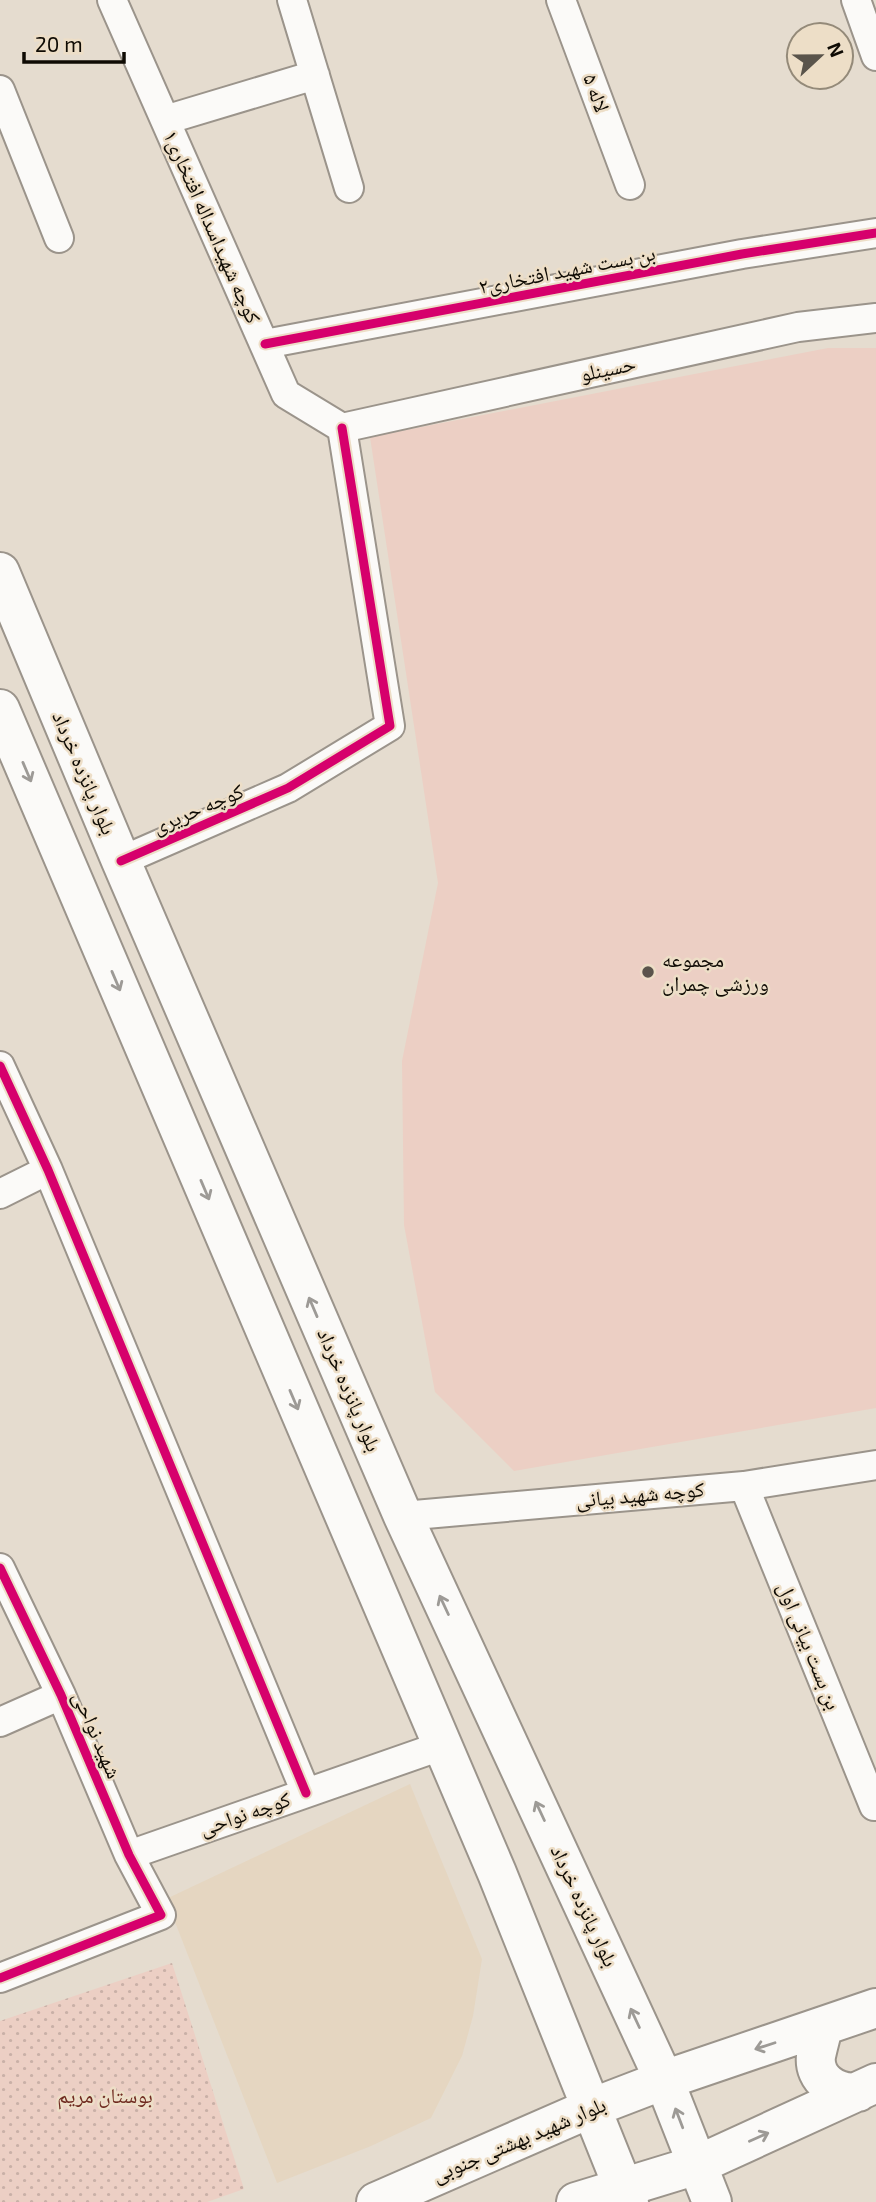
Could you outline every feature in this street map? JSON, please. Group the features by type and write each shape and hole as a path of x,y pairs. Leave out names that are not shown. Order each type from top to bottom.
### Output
{"main road":[{"name":"بلوار پانزده خرداد","path":"0,572 121,861 403,1516 664,2080 712,2202"},
{"path":"0,709 497,1873 626,2195"},
{"name":"بلوار شهید بهشتی جنوبی","path":"393,2199 591,2108 664,2080 876,2008"},
{"path":"823,2027 816,2056 822,2077 829,2086 839,2091 867,2087"},
{"path":"576,2202 626,2195 867,2087"}],"street":[{"name":"کوچه شهیداسداله افتخاری۱","path":"112,0 286,394 342,428"},
{"path":"292,0 349,188"},
{"name":"لاله ۵","path":"562,0 629,185"},
{"path":"856,0 876,56"},
{"path":"165,120 315,75"},
{"path":"0,90 59,238"},
{"name":"بن بست شهید افتخاری۲","path":"265,344 743,254 876,233"},
{"name":"حسینلو","path":"342,428 798,327 876,318"},
{"name":"کوچه حریری","path":"121,861 288,788 390,726 342,428"},
{"path":"0,1066 48,1170 306,1793"},
{"path":"0,1194 48,1170"},
{"name":"کوچه شهید بیانی","path":"403,1516 744,1486 876,1465"},
{"name":"بن بست بیانی اول","path":"744,1486 874,1806"},
{"name":"شهید نواحی","path":"0,1568 61,1695 129,1855 161,1915 0,1978"},
{"path":"0,1721 61,1695"},
{"name":"کوچه نواحی","path":"129,1855 441,1746"}],"shaded area":[{"path":"410,1784 482,1959 473,2016 462,2056 431,2118 371,2146 277,2183 166,1899"}],"green space":[{"name":"مجموعه ورزشی چمران","path":"828,348 876,348 876,1408 514,1471 435,1392 404,1225 402,1061 438,883 370,437"},
{"name":"بوستان مریم","path":"172,1963 244,2189 207,2202 0,2202 0,2021"}],"cycle path":[{"path":"265,344 742,254 876,233"},
{"path":"121,861 288,788 390,726 342,428"},
{"path":"0,1066 48,1170 306,1793"},
{"path":"0,1568 61,1695 129,1855 161,1915 0,1978"}],"place":[{"name":"مجموعه ورزشی چمران","path":"648,972"}]}
